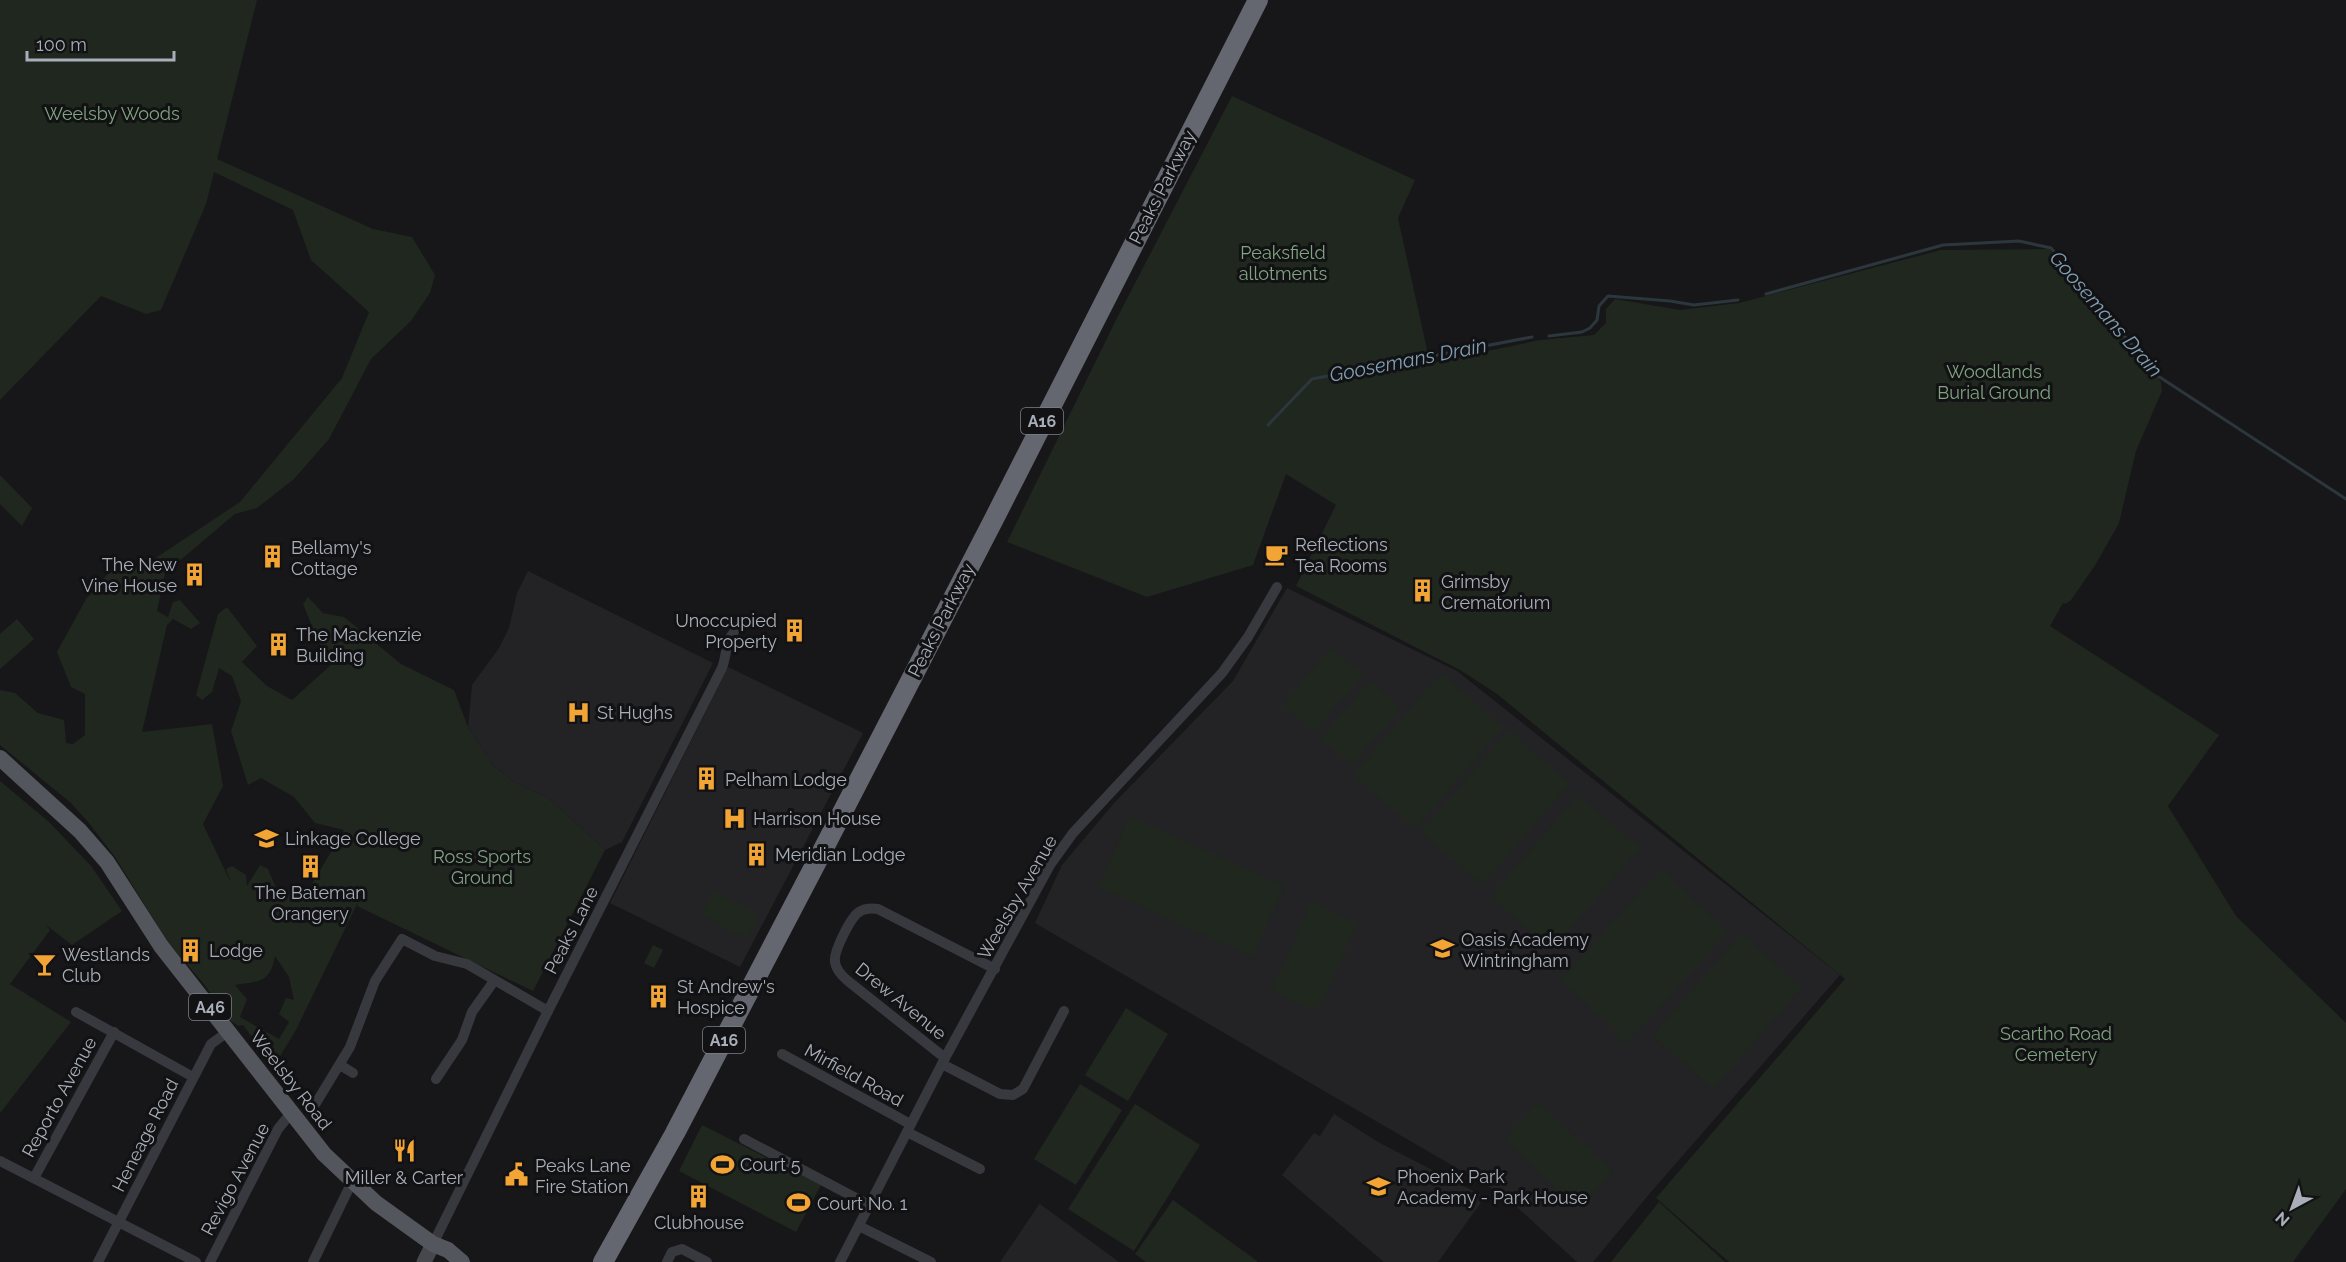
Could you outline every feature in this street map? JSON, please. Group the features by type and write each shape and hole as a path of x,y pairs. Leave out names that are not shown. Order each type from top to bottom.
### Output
{"highway":[{"name":"Peaks Parkway","path":"603,1262 681,1123 994,519 1258,0"},
{"name":"Peaks Parkway","path":"608,1262 619,1236"}],"main road":[{"name":"Weelsby Road","path":"0,758 80,831 107,862 161,946 324,1154 376,1203 433,1244 448,1250 462,1262"},
{"path":"424,1262 433,1244"}],"street":[{"name":"Weelsby Avenue","path":"840,1262 944,1061 1050,865 1072,833 1222,673 1248,637 1277,587"},
{"name":"Peaks Lane","path":"433,1244 722,668 727,657 728,639 734,632"},
{"name":"Drew Avenue","path":"944,1061 848,981 836,967 834,959 836,951 854,917 864,910 878,909 995,969"},
{"path":"316,1103 340,1065 362,1020 375,981 402,939 435,956 468,964 548,1011"},
{"path":"436,1079 462,1040 472,1012 494,981"},
{"path":"944,1061 1000,1094 1013,1095 1023,1089 1064,1011"},
{"path":"76,1012 193,1077"},
{"name":"Heneage Road","path":"98,1262 211,1044 229,1031"},
{"name":"Reporto Avenue","path":"34,1178 114,1032"},
{"name":"Mirfield Road","path":"782,1054 980,1169"},
{"path":"340,1065 353,1073"},
{"name":"Revigo Avenue","path":"210,1262 273,1138 291,1113"},
{"path":"744,1139 869,1205"},
{"path":"0,1161 196,1262"},
{"path":"313,1262 352,1182"},
{"path":"860,1226 931,1262"},
{"path":"667,1262 672,1252 682,1249 707,1262"}],"shaded area":[{"name":"St Hughs","path":"528,571 713,663 622,842 605,850 548,798 514,782 493,765 468,727 472,685 499,648 509,628 517,593"},
{"name":"Oasis Academy Wintringham","path":"1287,588 1457,671 1840,975 1593,1262 1577,1262 1505,1196 1035,923 1062,865 1115,802 1233,681"},
{"name":"Harrison House","path":"728,667 863,733 740,967 610,903"},
{"name":"Phoenix Park Academy - Park House","path":"1334,1114 1378,1142 1485,1197 1438,1262 1384,1262 1282,1175 1314,1133 1320,1136"},
{"path":"1040,1204 1119,1262 1000,1262"}],"green space":[{"path":"0,0 257,0 217,159 373,229 412,237 435,275 430,293 411,321 371,359 329,439 294,479 257,508 235,514 165,573 157,611 168,617 173,602 180,600 200,623 191,629 173,619 167,625 142,732 212,724 223,786 203,824 231,883 226,869 232,866 246,875 247,886 260,865 268,869 279,895 307,892 344,830 315,823 294,797 261,778 248,785 231,731 241,701 232,676 219,668 212,692 202,700 196,695 218,614 227,607 257,646 242,662 267,686 292,700 333,663 318,641 303,604 308,597 323,613 344,617 401,664 454,690 468,727 493,765 514,782 548,798 605,850 533,991 357,906 358,902 296,1030 274,1066 243,1025 238,1026 231,1021 203,983 167,941 115,857 88,822 71,803 0,745 0,690 15,693 38,713 64,720 66,743 73,744 85,735 85,694 71,687 57,652 86,599 112,569 142,567 240,502 342,378 369,312 311,260 293,210 214,172 206,204 161,310 146,314 101,296 0,400","holes":["275,956 289,977 294,1000 286,998 279,1014 289,1022 279,1039 240,1017 247,999 235,985 251,983 267,976"]},
{"name":"Scartho Road Cemetery","path":"1232,96 1415,180 1398,218 1430,363 1540,340 1594,335 1606,323 1606,309 1615,299 1680,310 1739,303 1941,250 2049,249 2076,276 2147,362 2161,382 2162,391 2136,451 2119,523 2096,564 2071,600 2066,604 2063,603 2050,626 2219,735 2168,806 2236,916 2346,1023 2346,1189 2293,1262 1729,1262 1656,1198 1845,979 1497,694 1460,670 1296,586 1336,505 1286,474 1253,565 1147,597 1007,542 1117,318"},
{"path":"0,475 32,508 22,526 0,504"},
{"path":"17,619 34,639 0,669 0,634"},
{"path":"1331,648 1363,675 1313,732 1282,705"},
{"path":"1441,673 1503,727 1415,828 1353,775"},
{"path":"1370,681 1401,708 1352,765 1321,738"},
{"path":"1509,730 1570,784 1482,885 1420,832"},
{"path":"0,781 49,822 91,866 122,911 72,945 46,925 50,930 10,984 71,1022 0,1113"},
{"path":"1578,795 1640,848 1552,950 1490,897"},
{"path":"1130,816 1285,886 1252,957 1098,887"},
{"path":"1661,870 1728,932 1625,1045 1615,1036 1618,1032 1561,980"},
{"path":"714,891 760,915 747,939 701,915"},
{"path":"1311,902 1358,923 1317,1012 1271,991"},
{"path":"1741,934 1802,987 1714,1089 1652,1036"},
{"path":"653,945 663,950 654,968 644,963"},
{"path":"1126,1008 1168,1034 1128,1101 1085,1075"},
{"path":"1080,1084 1122,1110 1076,1185 1034,1159"},
{"path":"1538,1102 1613,1172 1578,1209 1504,1139"},
{"path":"1135,1104 1200,1145 1134,1251 1068,1209"},
{"path":"702,1125 821,1185 796,1232 679,1171"},
{"path":"1173,1200 1257,1262 1146,1262 1135,1254"},
{"path":"1659,1202 1725,1262 1611,1262"}],"waterway":[{"name":"Goosemans Drain","path":"1766,294 1943,245 2019,241 2051,248 2158,376 2346,499"},
{"name":"Goosemans Drain","path":"1549,336 1582,332 1590,328 1597,320 1599,306 1608,296 1694,305 1738,300"},
{"name":"Goosemans Drain","path":"1268,425 1312,379 1532,337"}],"place":[{"name":"Reflections Tea Rooms","path":"1277,554"},
{"name":"Bellamy's Cottage","path":"273,557"},
{"name":"The New Vine House","path":"195,574"},
{"name":"Grimsby Crematorium","path":"1423,591"},
{"name":"Unoccupied Property","path":"795,630"},
{"name":"The Mackenzie Building","path":"278,644"},
{"name":"St Hughs","path":"579,712"},
{"name":"Pelham Lodge","path":"707,779"},
{"name":"Harrison House","path":"735,818"},
{"name":"Linkage College","path":"267,838"},
{"name":"Meridian Lodge","path":"757,854"},
{"name":"The Bateman Orangery","path":"310,866"},
{"name":"Oasis Academy Wintringham","path":"1443,949"},
{"name":"Lodge","path":"191,950"},
{"name":"Westlands Club","path":"44,964"},
{"name":"St Andrew's Hospice","path":"659,996"},
{"name":"Miller & Carter","path":"404,1151"},
{"name":"Court 5","path":"722,1164"},
{"name":"Peaks Lane Fire Station","path":"517,1175"},
{"name":"Phoenix Park Academy - Park House","path":"1379,1186"},
{"name":"Clubhouse","path":"699,1196"},
{"name":"Court No. 1","path":"799,1203"}],"park label":[{"name":"Weelsby Woods","path":"112,113"},
{"name":"Peaksfield allotments","path":"1283,262"},
{"name":"Woodlands Burial Ground","path":"1994,382"},
{"name":"Ross Sports Ground","path":"482,866"}]}
